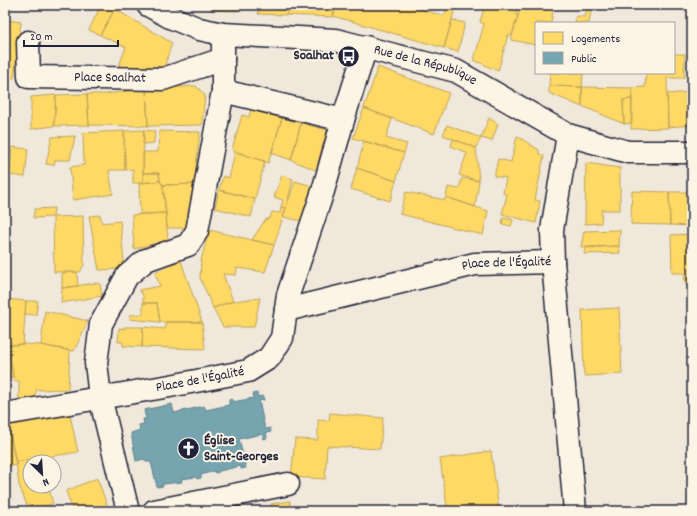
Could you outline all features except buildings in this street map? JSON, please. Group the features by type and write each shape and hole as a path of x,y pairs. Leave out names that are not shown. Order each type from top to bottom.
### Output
{"street":[{"name":"Rue de la République","path":"148,5 170,17 199,29 223,34 336,40 456,71 568,135 628,152 692,152"},
{"path":"128,511 100,397 96,363 101,324 127,276 146,260 188,245 197,231 223,91 223,34"},
{"name":"Place Soalhat","path":"28,42 29,77 163,79 223,59"},
{"path":"223,91 343,120 366,47"},
{"name":"Place de l'Égalité","path":"5,414 248,371 269,358 282,338 288,295 323,191 343,120"},
{"path":"554,262 552,230 568,135"},
{"name":"Place de l'Égalité","path":"286,310 475,264 554,262 575,511"},
{"path":"154,511 288,484"}],"place":[{"name":"Soalhat","path":"349,56"},
{"name":"Église Saint-Georges","path":"188,449"}]}
